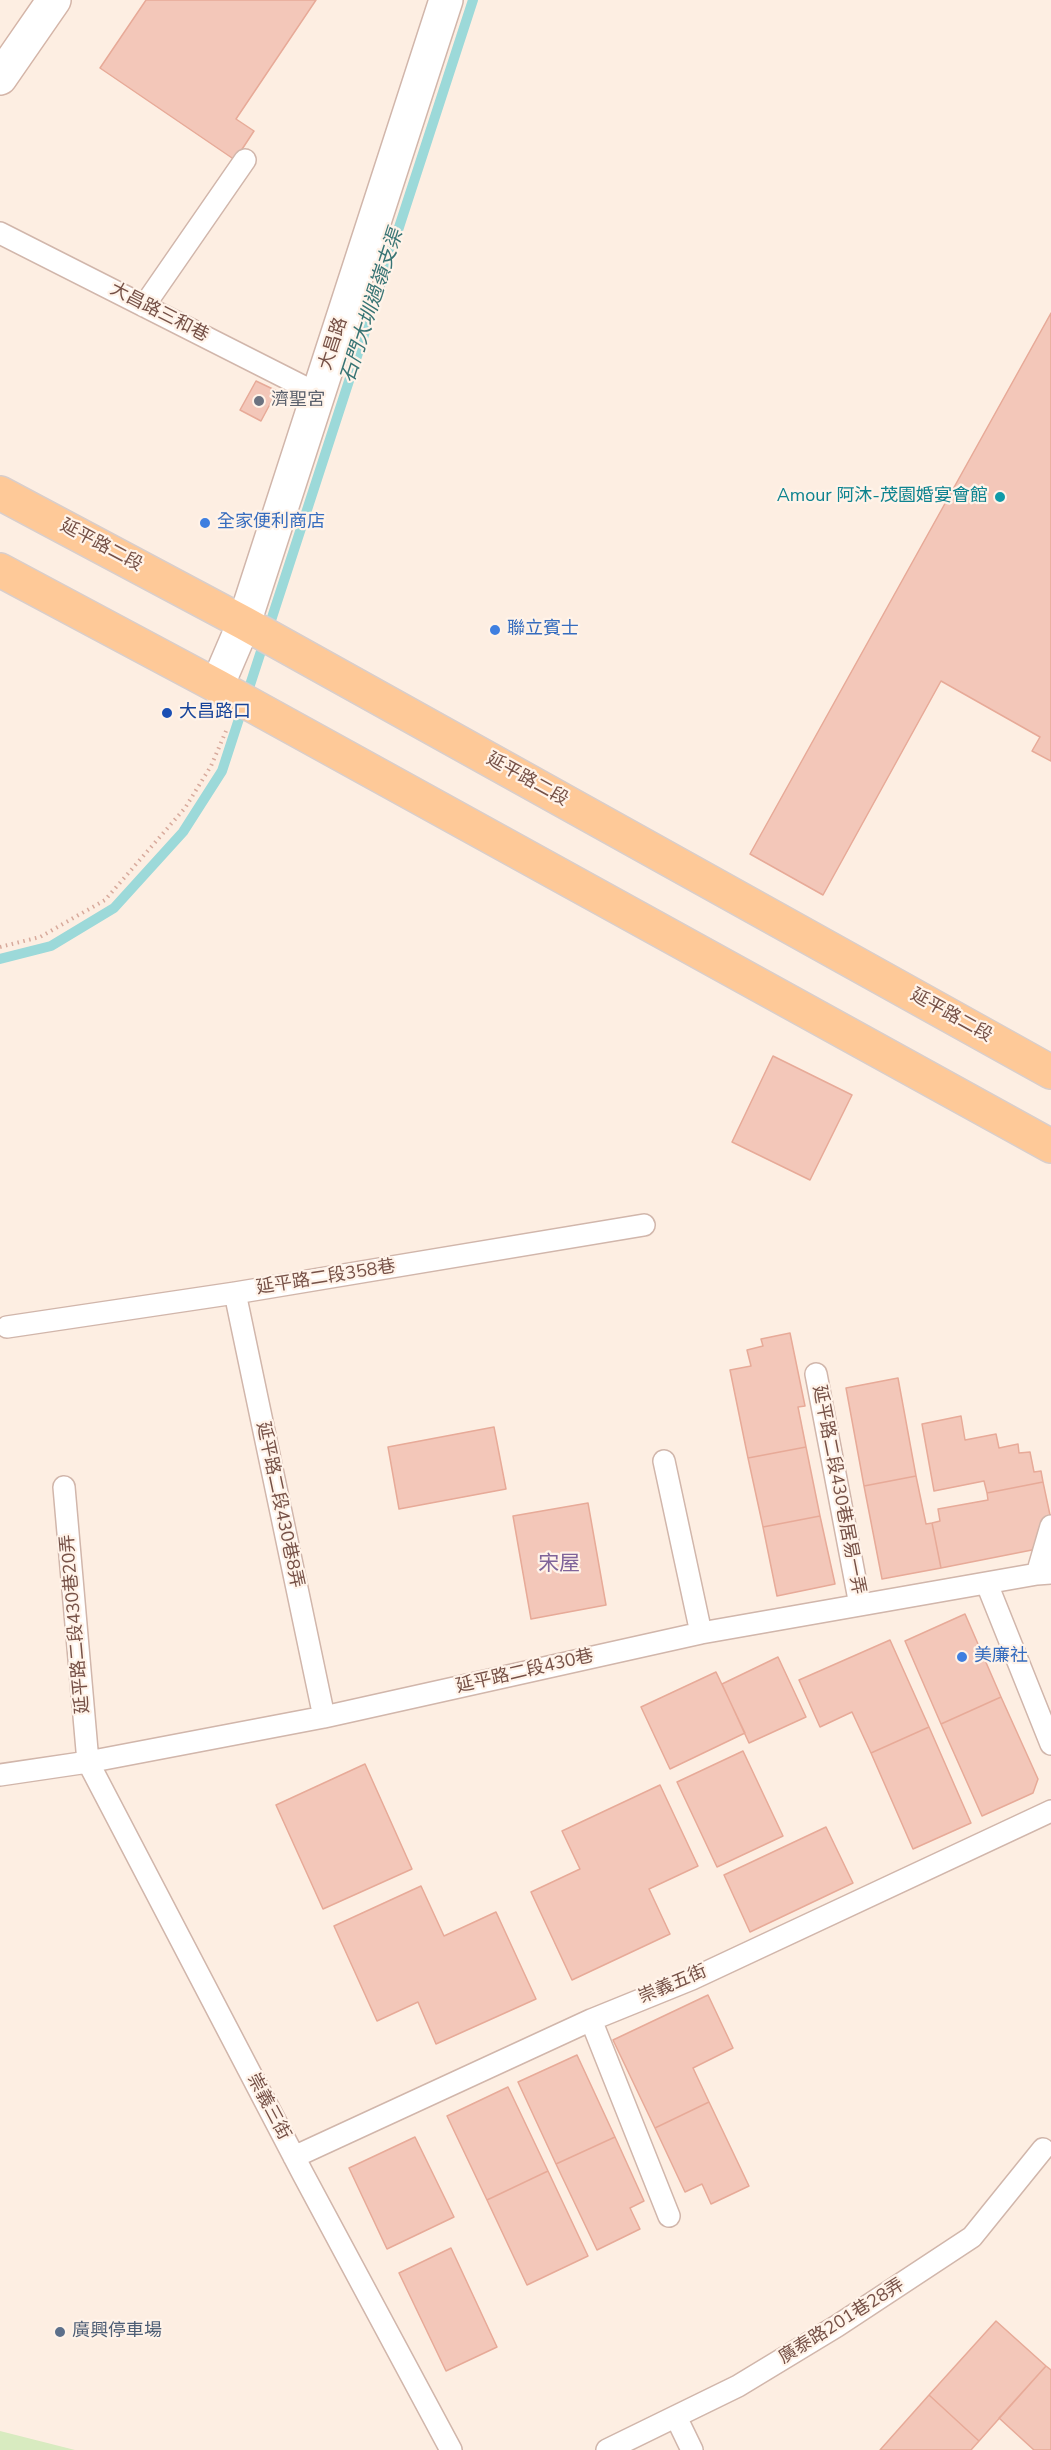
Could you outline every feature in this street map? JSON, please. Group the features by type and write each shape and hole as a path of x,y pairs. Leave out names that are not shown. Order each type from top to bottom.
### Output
{"main road":[{"name":"延平路二段","path":"0,492 244,623 1051,1072"},
{"path":"0,570 1051,1146"}],"street":[{"path":"0,78 54,0"},
{"name":"大昌路","path":"228,693 244,623 446,0"}],"lane":[{"path":"144,306 245,159"},
{"name":"大昌路三和巷","path":"0,233 318,394"},
{"name":"延平路二段358巷","path":"7,1327 235,1293 644,1225"},
{"name":"延平路二段430巷8弄","path":"235,1293 324,1717"},
{"name":"延平路二段430巷居易一弄","path":"816,1374 860,1605"},
{"path":"664,1461 701,1633"},
{"name":"延平路二段430巷20弄","path":"64,1487 88,1762"},
{"path":"1044,1573 1051,1526"},
{"name":"延平路二段430巷","path":"0,1775 88,1762 324,1717 701,1633 1044,1573"},
{"path":"987,1584 1051,1744"},
{"name":"崇義三街","path":"88,1762 294,2157 451,2450"},
{"name":"崇義五街","path":"294,2157 591,2020 692,1979 1051,1811"},
{"path":"591,2020 669,2216"},
{"name":"廣泰路201巷28弄","path":"607,2450 748,2380 837,2326 972,2237 1043,2149"},
{"path":"676,2417 692,2450"}],"path":[{"path":"0,947 40,938 105,900 185,808 211,766 228,693"}],"green space":[{"path":"0,2431 75,2450 0,2450"}],"building":[{"path":"146,0 316,0 236,119 254,131 235,160 100,68"},
{"name":"Amour 阿沐-茂園婚宴會館","path":"1051,313 1051,761 1032,751 1040,737 941,681 823,895 750,854"},
{"name":"濟聖宮","path":"256,381 277,391 261,421 240,410"},
{"path":"773,1056 852,1095 810,1180 732,1142"},
{"path":"790,1333 805,1406 798,1407 806,1447 748,1458 730,1370 751,1366 747,1350 763,1346 761,1339"},
{"path":"898,1378 916,1476 864,1486 846,1388"},
{"path":"961,1416 965,1440 996,1434 999,1448 1018,1444 1019,1453 1030,1452 1034,1472 1041,1471 1043,1482 987,1493 984,1481 934,1491 922,1424"},
{"path":"494,1427 506,1489 399,1509 388,1447"},
{"path":"806,1447 820,1516 763,1527 748,1458"},
{"path":"916,1476 926,1524 932,1523 941,1568 882,1579 864,1486"},
{"path":"1043,1482 1050,1515 1032,1550 941,1568 932,1523 940,1521 938,1509 988,1500 987,1493"},
{"path":"588,1503 606,1605 531,1619 513,1516"},
{"path":"820,1516 835,1584 777,1596 763,1527"},
{"path":"965,1614 1001,1697 941,1724 905,1641"},
{"path":"890,1640 929,1727 871,1753 852,1712 820,1727 799,1680"},
{"path":"778,1657 806,1717 749,1743 722,1684"},
{"path":"716,1672 745,1733 670,1769 641,1707"},
{"path":"1001,1697 1038,1779 1033,1793 982,1816 941,1724"},
{"path":"929,1727 971,1823 913,1849 871,1753"},
{"path":"743,1751 783,1836 717,1867 677,1782"},
{"path":"365,1764 412,1869 323,1909 276,1805"},
{"path":"660,1785 698,1866 649,1889 670,1934 572,1980 531,1892 580,1869 562,1831"},
{"path":"826,1827 853,1883 750,1932 724,1875"},
{"path":"421,1886 444,1936 496,1912 536,1999 436,2044 418,2002 377,2021 334,1926"},
{"path":"708,1995 733,2048 693,2068 709,2102 655,2128 613,2040"},
{"path":"577,2055 615,2137 556,2164 518,2082"},
{"path":"508,2087 548,2171 487,2200 447,2116"},
{"path":"709,2102 749,2186 711,2204 702,2184 685,2192 655,2128"},
{"path":"415,2137 454,2217 387,2249 349,2168"},
{"path":"615,2137 644,2201 630,2208 640,2229 597,2250 556,2164"},
{"path":"548,2171 588,2256 527,2285 487,2200"},
{"path":"451,2248 497,2347 446,2371 399,2273"},
{"path":"996,2321 1046,2366 979,2441 929,2395"},
{"path":"1046,2366 1051,2370 1051,2450 1034,2450 999,2418"},
{"path":"929,2395 979,2441 971,2450 880,2450"}],"waterway":[{"name":"石門大圳過嶺支渠","path":"0,959 51,946 114,908 183,832 222,771 473,0"}],"place":[{"name":"濟聖宮","path":"259,401"},
{"name":"Amour 阿沐-茂園婚宴會館","path":"1000,497"},
{"name":"全家便利商店","path":"205,523"},
{"name":"聯立賓士","path":"495,630"},
{"name":"大昌路口","path":"167,713"},
{"name":"美廉社","path":"962,1657"},
{"name":"廣興停車場","path":"60,2332"}],"district":[{"name":"宋屋","path":"559,1565"}]}
